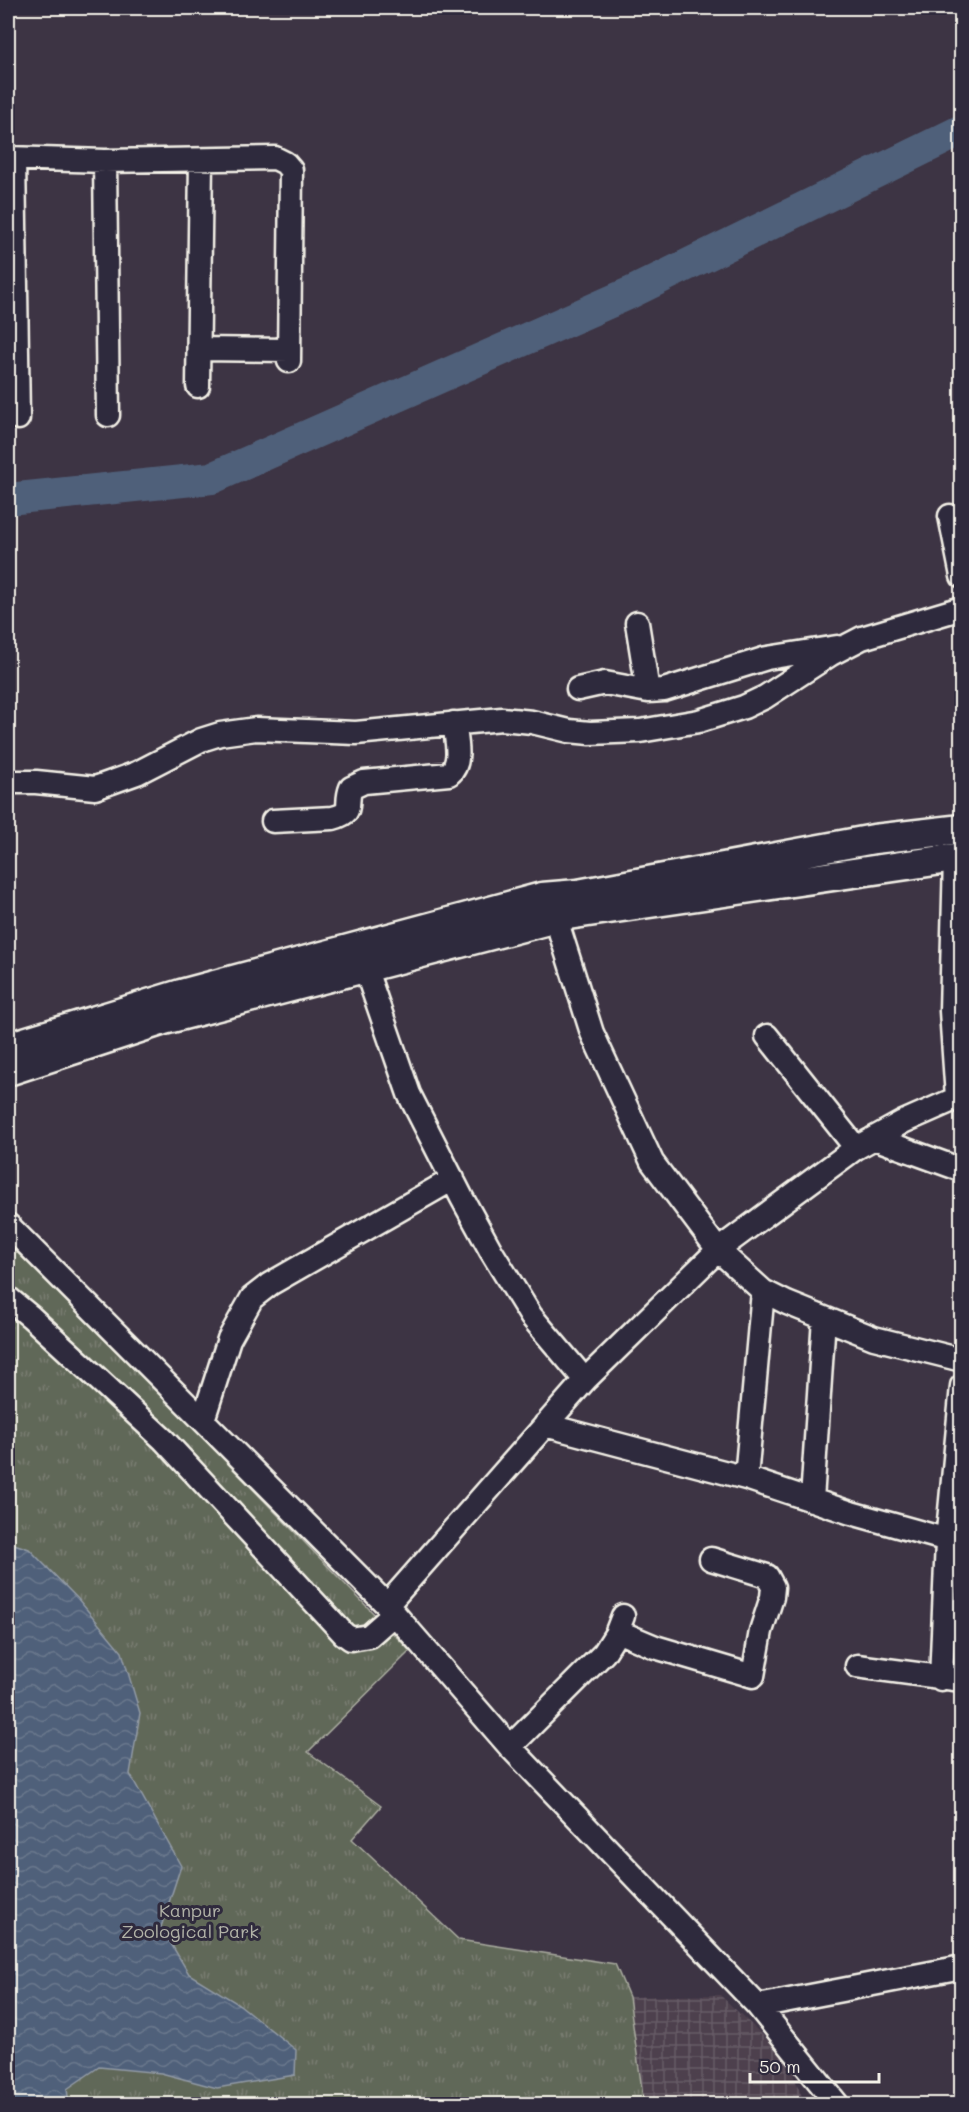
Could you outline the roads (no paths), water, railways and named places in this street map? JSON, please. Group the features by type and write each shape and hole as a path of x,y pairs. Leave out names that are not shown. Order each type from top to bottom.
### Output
{"main road":[{"path":"554,907 578,894 874,839 962,829"},
{"path":"8,1047 181,994 362,957 554,907 958,857"},
{"path":"8,1071 362,957"}],"street":[{"path":"18,418 11,158 105,161 275,158 285,162 291,170 289,355 198,349"},
{"path":"198,386 201,160"},
{"path":"105,161 108,415"},
{"path":"950,516 962,576"},
{"path":"8,782 36,782 94,788 137,773 201,740 237,731 274,729 356,733 517,719 569,731 590,733 640,731 699,721 744,707 765,697 847,645 879,631 962,608"},
{"path":"637,623 648,690"},
{"path":"578,689 605,684 664,690 767,658 847,645"},
{"path":"273,821 342,816 349,808 348,795 351,788 364,782 448,774 454,770 457,762 454,723"},
{"path":"8,1298 164,1440 344,1634 351,1639 369,1636 585,1380 718,1250 865,1143 959,1096 951,1011 958,857"},
{"path":"554,907 592,1033 652,1162 718,1250 763,1291 874,1338 962,1360"},
{"path":"362,957 409,1094 453,1179 491,1251 531,1316 585,1380"},
{"path":"767,1036 865,1143 962,1170"},
{"path":"203,1420 229,1339 252,1298 270,1284 453,1179"},
{"path":"8,1225 390,1610 510,1747 758,2006 837,2104"},
{"path":"746,1478 763,1291"},
{"path":"812,1500 824,1318"},
{"path":"857,1666 951,1680 954,1543 962,1386"},
{"path":"545,1425 746,1478 954,1543"},
{"path":"510,1747 604,1653 620,1624 655,1647 753,1676 761,1631 772,1597 771,1580 767,1576 711,1559"},
{"path":"758,2006 962,1967"}],"water":[{"path":"8,1542 29,1549 78,1599 122,1652 140,1713 130,1774 181,1866 161,1927 189,1974 240,2005 296,2050 295,2075 217,2088 161,2073 99,2067 67,2089 69,2104 8,2104"}],"waterway":[{"path":"8,499 212,478 630,293 962,130"}],"park label":[{"name":"Kanpur Zoological Park","path":"190,1921"}]}
